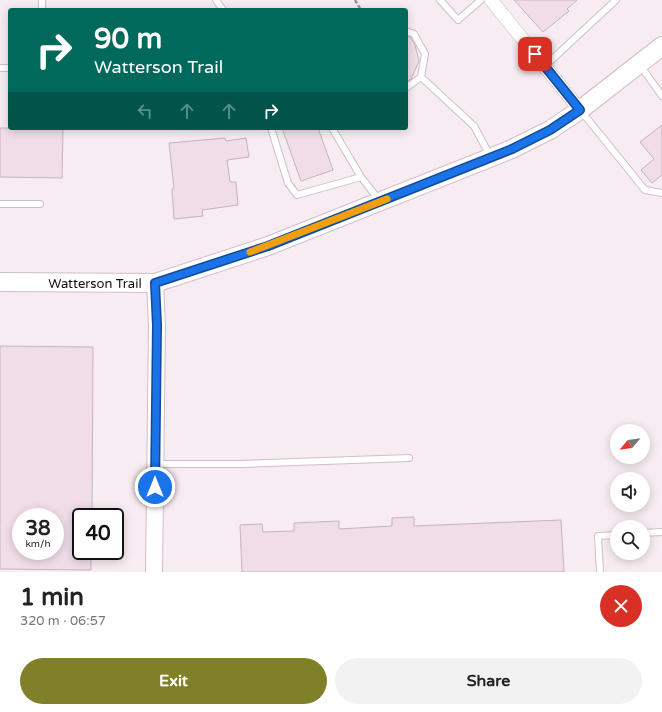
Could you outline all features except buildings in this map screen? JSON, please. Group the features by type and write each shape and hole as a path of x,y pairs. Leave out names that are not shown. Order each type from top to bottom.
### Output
{"main road":[{"name":"Watterson Trail","path":"0,282 155,283 268,246 491,157 550,130 580,110 662,46"}],"street":[{"path":"491,0 580,110"},
{"path":"154,572 157,325 155,283"}],"lane":[{"path":"440,0 458,20 481,0"},
{"path":"545,66 616,0"},
{"path":"408,32 414,34 425,54 421,77 408,87"},
{"path":"640,64 662,96"},
{"path":"421,77 474,126 491,157"},
{"path":"580,110 645,190 662,193"},
{"path":"272,130 288,183 296,195 361,177"},
{"path":"333,130 361,177 380,201"},
{"path":"0,204 40,204"},
{"path":"155,464 240,464 409,458"},
{"path":"650,533 662,532"},
{"path":"600,572 598,536 610,535"}],"shaded area":[{"path":"0,0 662,0 662,572 0,572"}],"slow traffic":[{"path":"250,252 387,199"}],"route":[{"path":"155,487 157,325 155,283 268,246 512,149 550,130 580,110 535,54"}]}
